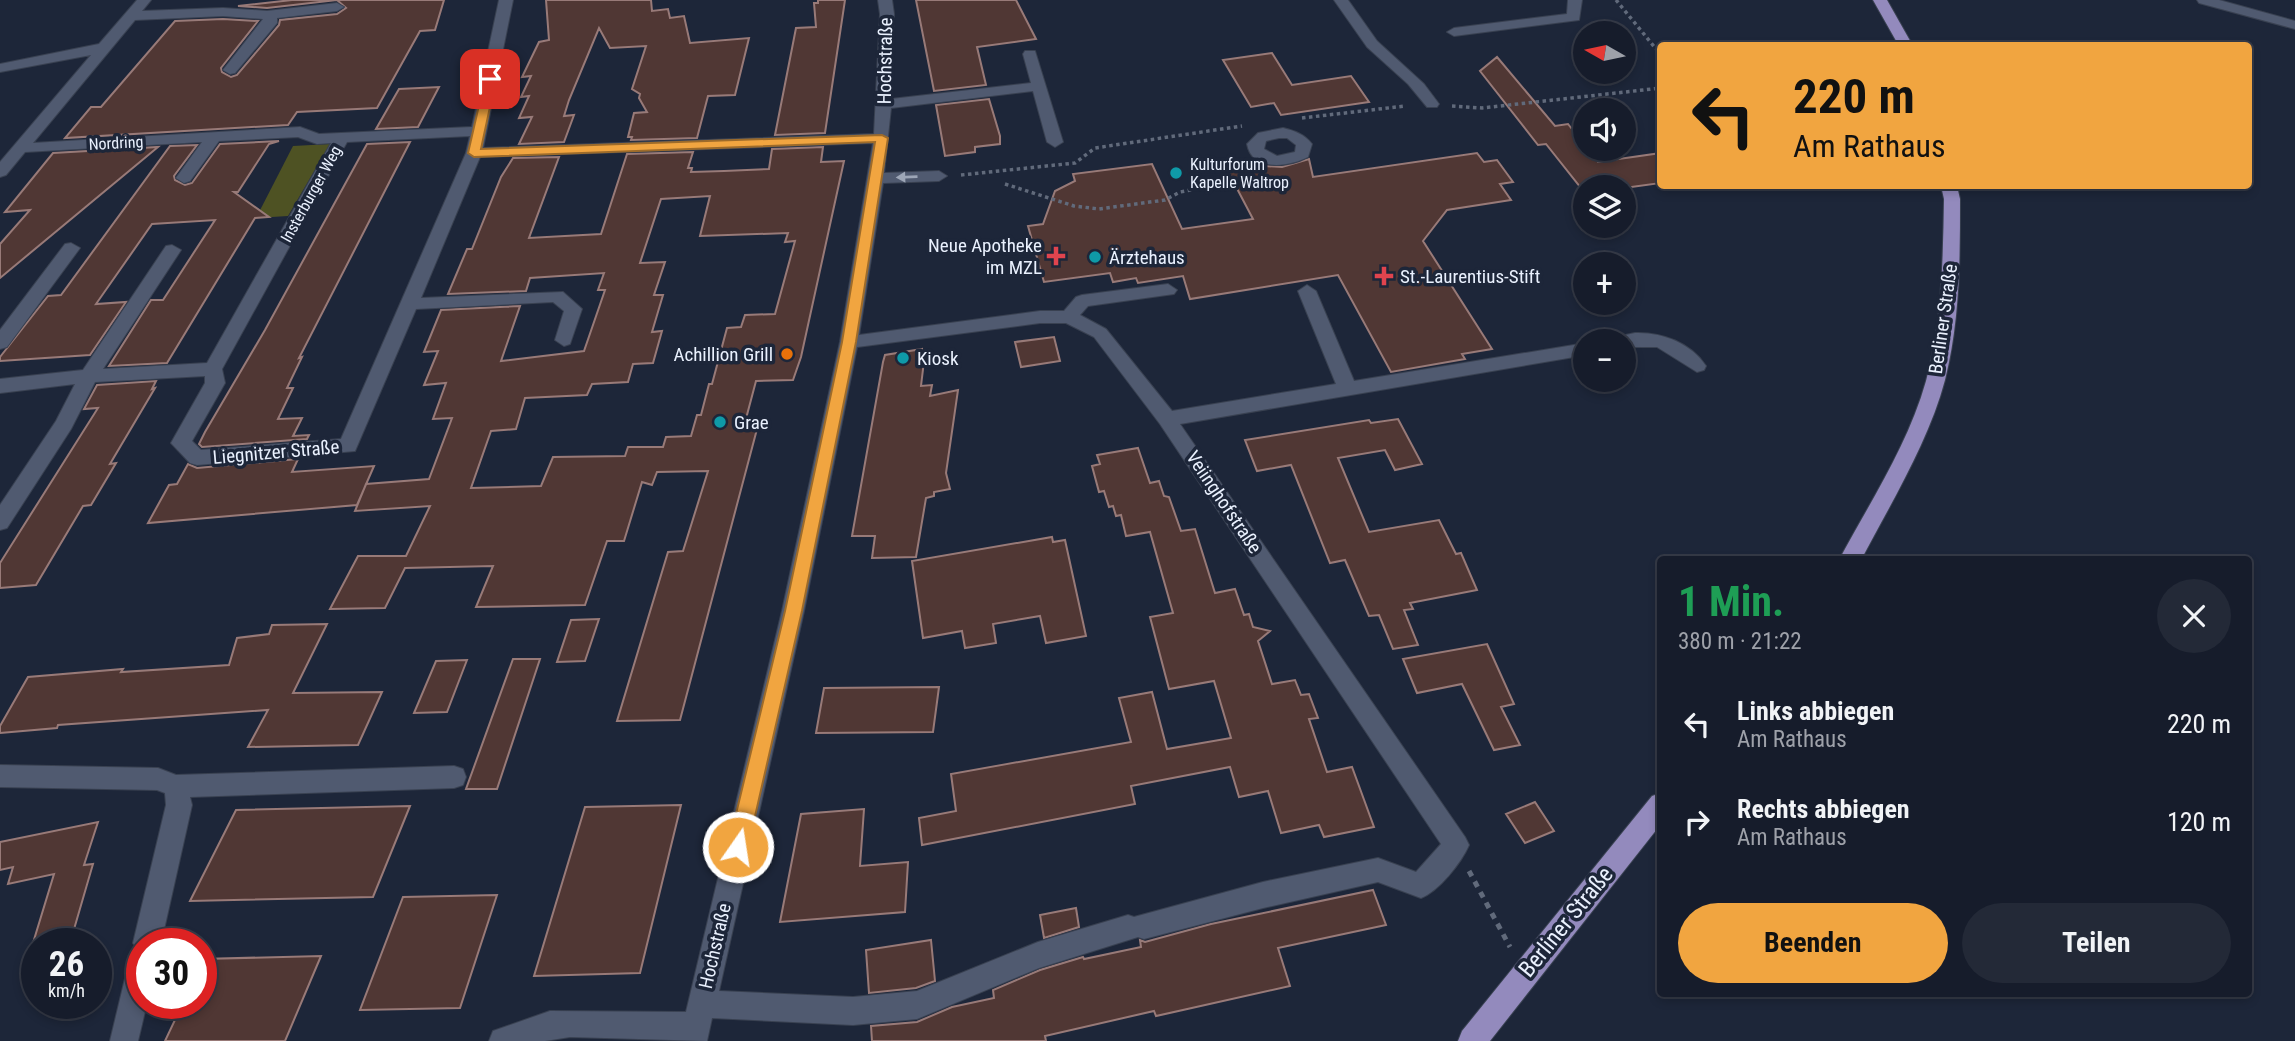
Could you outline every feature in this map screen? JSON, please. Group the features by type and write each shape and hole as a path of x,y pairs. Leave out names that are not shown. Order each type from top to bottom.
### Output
{"main road":[{"path":"1880,0 1904,42"},
{"name":"Berliner Straße","path":"1852,556 1902,465 1935,381 1951,283 1950,189"},
{"name":"Berliner Straße","path":"1472,1041 1657,809"}],"street":[{"path":"0,172 144,0"},
{"name":"Liegnitzer Straße","path":"213,369 215,383 181,443 197,458 348,446 474,153 506,0"},
{"name":"Hochstraße","path":"697,1024 793,611 849,342 882,138 887,13 885,0"},
{"path":"1341,0 1375,47 1391,63 1419,83 1432,104"},
{"path":"1454,32 1574,17 1575,0"},
{"path":"2204,0 2295,25"},
{"path":"131,16 223,12 267,15 337,7"},
{"path":"230,70 272,20 267,15"},
{"path":"0,68 103,48"},
{"path":"1030,54 1055,142"},
{"path":"885,104 1039,86"},
{"name":"Insterburger Weg","path":"213,369 342,138 478,131"},
{"name":"Nordring","path":"19,148 300,132 317,139 342,138"},
{"path":"184,178 214,137"},
{"path":"474,153 882,138"},
{"path":"875,178 939,176"},
{"path":"0,343 71,248"},
{"path":"0,522 65,424 89,376 172,250"},
{"path":"849,342 987,322 1069,317 1082,301 1168,290"},
{"path":"1307,291 1347,388"},
{"path":"408,304 557,296 573,309 564,340"},
{"name":"Veiinghofstraße","path":"1069,317 1100,333 1167,419 1456,845"},
{"path":"1636,339 1644,337 1673,344 1698,366"},
{"path":"1167,419 1573,351"},
{"path":"0,386 89,376 213,369"},
{"path":"0,776 158,779 176,786 454,777"},
{"path":"150,928 179,805 176,786"},
{"path":"503,1041 550,1025 570,1023 697,1024 917,1005 1038,955 1298,886 1378,870 1421,886 1456,845"},
{"path":"124,1041 129,1019"}],"path":[{"path":"1616,0 1657,50"},
{"path":"1005,184 1074,206 1099,209 1165,200 1180,192 1256,177"},
{"path":"1456,845 1524,974"}],"green space":[{"path":"330,144 288,216 256,218 293,146"}],"building":[{"path":"292,0 337,0 267,8 238,6"},
{"path":"337,0 444,0 435,30 420,31 377,108 297,112 288,125 65,138 91,107 101,107 175,21 258,21 221,68 222,72 231,77 237,75 279,25 280,20 337,14 346,8"},
{"path":"546,0 651,0 652,11 668,9 670,18 684,16 690,43 749,38 735,95 708,96 697,138 631,140 632,137 628,137 634,113 647,112 639,98 640,94 632,89 646,46 610,48 599,28 564,116 574,115 564,142 519,144 532,117 519,118 529,96 521,97 531,76 522,77 539,42 549,40"},
{"path":"818,0 845,0 825,133 775,135 796,28 816,27 814,3 818,3"},
{"path":"916,0 1016,0 1036,39 977,47 986,85 934,91"},
{"path":"1272,53 1292,85 1351,76 1369,102 1281,115 1274,103 1251,107 1223,60"},
{"path":"1497,57 1555,126 1568,124 1573,130 1573,161 1636,161 1636,157 1657,154 1657,184 1636,186 1636,175 1573,175 1573,178 1546,144 1538,145 1480,71"},
{"path":"439,87 418,127 376,129 399,89"},
{"path":"989,99 1000,144 975,147 975,152 945,156 936,105"},
{"path":"279,141 269,144 238,192 234,192 269,217 255,218 167,363 109,366 151,300 163,300 215,220 152,224 96,304 126,302 90,355 0,361 0,357 48,296 61,295 170,146 197,145 174,176 175,180 185,185 192,183 220,144"},
{"path":"410,142 299,358 302,357 287,388 293,388 278,419 302,418 293,436 309,435 307,439 202,447 199,444 205,432 265,330 367,144"},
{"path":"158,147 0,278 0,244 30,210 5,212 53,153"},
{"path":"823,147 821,162 844,161 801,357 793,380 756,381 743,430 757,429 680,720 617,721 668,552 683,551 708,471 657,472 652,485 642,482 624,541 607,541 585,605 476,607 493,566 405,568 385,608 330,609 358,556 406,556 430,506 355,511 366,484 429,479 452,418 433,419 446,383 424,385 438,351 424,352 441,310 520,306 501,361 584,351 605,290 598,290 604,273 530,278 526,291 448,294 467,249 472,249 501,177 513,158 559,157 529,238 601,234 627,154 693,152 688,168 692,168 691,172 724,171 769,169 772,149","holes":["710,196 700,236 788,233 785,242 795,241 775,314 745,315 741,327 727,328 712,384 709,384 701,415 697,415 691,436 666,437 663,447 628,447 625,456 553,457 541,486 471,488 491,431 516,429 525,398 587,395 592,384 628,382 633,364 653,363 662,331 652,332 663,295 654,295 665,262 640,263 661,199"]},
{"name":"St.-Laurentius-Stift","path":"1477,153 1484,162 1497,160 1513,182 1500,184 1511,200 1447,210 1423,241 1492,349 1462,354 1465,359 1391,372 1338,275 1190,299 1183,276 1138,283 1136,278 1113,282 1110,273 1044,282 1028,226 1043,224 1055,191 1075,181 1073,174 1152,164 1182,229 1253,219 1223,162 1254,161 1263,166 1282,167 1309,159 1313,177"},
{"path":"1054,337 1060,361 1021,367 1015,342"},
{"path":"922,349 921,361 924,361 921,386 932,385 930,396 958,390 946,473 950,489 934,492 934,496 926,498 916,557 872,558 875,536 852,536 883,362 885,355"},
{"path":"156,381 152,389 155,388 110,464 116,463 91,505 83,506 36,585 0,588 0,563 98,408 84,409 97,385"},
{"path":"1398,419 1422,464 1395,470 1385,450 1338,458 1369,532 1439,520 1456,554 1461,553 1477,590 1410,603 1413,609 1404,610 1418,645 1393,649 1379,615 1369,616 1345,560 1330,563 1291,465 1257,471 1245,440 1369,420 1371,423"},
{"path":"1138,448 1150,483 1159,481 1164,496 1169,497 1181,531 1195,529 1215,593 1235,589 1244,615 1249,614 1253,627 1270,631 1258,641 1272,684 1295,680 1301,695 1309,694 1318,718 1309,719 1327,772 1352,767 1374,827 1324,837 1319,825 1281,833 1268,791 1239,797 1230,767 1131,786 1135,804 922,845 919,818 956,811 951,774 1131,742 1119,698 1152,692 1167,749 1231,738 1214,681 1169,689 1150,617 1173,613 1150,532 1126,536 1121,515 1116,516 1113,506 1109,507 1104,491 1099,492 1092,466 1100,464 1097,455"},
{"path":"298,459 292,472 374,466 357,505 148,523 169,485 177,484 188,464 197,468"},
{"path":"1052,537 1053,542 1065,540 1086,636 1046,643 1040,616 993,624 996,643 965,648 962,631 923,638 912,561"},
{"path":"599,619 585,661 557,662 571,620"},
{"path":"327,624 293,693 382,692 358,745 248,747 268,710 58,725 57,728 0,733 0,726 28,677 123,669 121,672 229,665 237,638 269,634 272,625"},
{"path":"1487,644 1514,704 1501,707 1520,745 1494,750 1462,684 1417,693 1403,659"},
{"path":"513,659 540,659 497,789 466,789"},
{"path":"467,660 447,712 414,713 436,661"},
{"path":"939,687 933,732 816,733 824,688"},
{"path":"1535,802 1554,831 1525,843 1506,814"},
{"path":"681,805 640,973 534,976 585,807"},
{"path":"410,806 373,897 190,901 236,810"},
{"path":"864,809 860,866 908,862 905,912 780,922 801,814"},
{"path":"98,822 84,865 93,864 74,928 38,928 54,874 8,884 13,867 0,870 0,842"},
{"path":"1373,890 1386,925 1278,948 1290,986 1156,1016 1154,1011 1045,1036 1046,1041 872,1041 871,1026 917,1022 952,1007 994,998 993,990 1040,970 1083,957 1084,959 1141,947 1140,940 1145,942 1211,924"},
{"path":"497,895 460,1008 360,1010 403,897"},
{"path":"1076,908 1079,927 1044,938 1040,915"},
{"path":"931,940 935,981 916,988 869,993 866,950"},
{"path":"321,956 285,1041 165,1041 175,1019 217,1019 217,959"}],"place":[{"name":"Kulturforum Kapelle Waltrop","path":"1176,173"},
{"name":"Neue Apotheke im MZL","path":"1056,256"},
{"name":"Ärztehaus","path":"1095,257"},
{"name":"St.-Laurentius-Stift","path":"1384,276"},
{"name":"Achillion Grill","path":"787,354"},
{"name":"Kiosk","path":"903,358"},
{"name":"Grae","path":"720,422"}],"route":[{"path":"490,79 474,153 882,138 849,342 793,611 738,847"}]}
